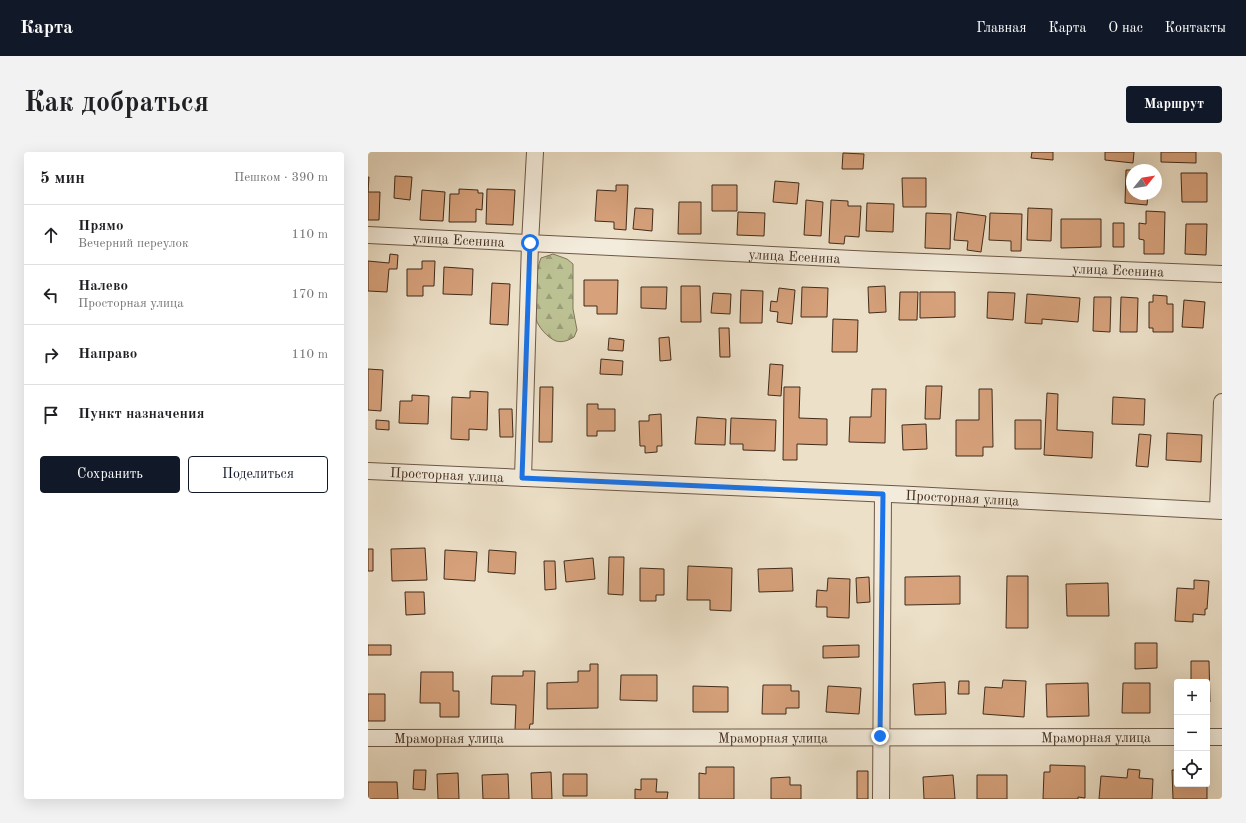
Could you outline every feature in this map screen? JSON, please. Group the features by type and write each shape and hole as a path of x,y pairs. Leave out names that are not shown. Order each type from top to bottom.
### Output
{"street":[{"path":"522,478 530,243 535,152"},
{"name":"улица Есенина","path":"368,235 874,260 1222,274"},
{"path":"1220,510 1222,402"},
{"name":"Просторная улица","path":"368,471 1220,510"},
{"path":"881,799 880,736 883,494"},
{"name":"Мраморная улица","path":"368,738 880,736 1174,737"},
{"path":"1210,737 1222,737"}],"green space":[{"path":"553,254 567,259 573,264 573,309 577,330 574,337 559,342 553,340 541,329 536,319 534,306 535,288 541,258"}],"building":[{"path":"1032,152 1053,152 1053,160 1031,158"},
{"path":"1105,152 1134,152 1133,163 1105,160"},
{"path":"1161,152 1196,152 1196,163 1161,162"},
{"path":"843,153 864,154 863,169 842,169"},
{"path":"1126,170 1126,200 1147,200 1147,205 1125,203"},
{"path":"1181,173 1207,173 1207,202 1182,202"},
{"path":"395,176 412,177 410,200 394,198"},
{"path":"902,178 926,178 926,207 903,207"},
{"path":"775,181 799,183 797,204 773,202"},
{"path":"616,185 628,185 626,230 614,229 614,222 595,221 597,190 616,191"},
{"path":"712,185 737,185 737,211 712,211"},
{"path":"459,189 478,190 478,193 483,193 482,210 476,209 476,222 449,222 450,194 459,194"},
{"path":"487,189 515,190 513,225 486,224"},
{"path":"422,190 445,192 443,221 420,220"},
{"path":"368,192 380,192 379,220 368,220"},
{"path":"806,200 823,202 821,236 804,235"},
{"path":"831,200 848,201 848,206 861,206 859,237 845,236 844,244 829,243"},
{"path":"679,202 701,202 701,234 678,234"},
{"path":"867,203 894,204 893,232 866,231"},
{"path":"635,208 653,209 652,231 633,229"},
{"path":"1028,208 1052,209 1051,241 1027,240"},
{"path":"1146,211 1165,212 1164,254 1144,254 1144,240 1139,239 1139,223 1146,224"},
{"path":"738,212 765,213 764,236 737,235"},
{"path":"957,212 986,216 981,252 967,250 968,241 954,240"},
{"path":"926,213 951,214 950,249 925,248"},
{"path":"990,213 1022,214 1021,251 1011,251 1011,241 989,240"},
{"path":"1061,219 1101,219 1101,247 1061,248"},
{"path":"1113,223 1124,223 1124,247 1113,247"},
{"path":"1186,224 1207,224 1206,255 1185,254"},
{"path":"390,254 398,255 397,269 389,269 387,292 368,291 368,261 389,263"},
{"path":"422,261 435,261 434,286 423,286 423,296 407,296 407,269 422,269"},
{"path":"444,267 473,269 472,295 443,294"},
{"path":"584,280 618,280 617,314 597,314 597,306 584,306"},
{"path":"492,283 510,284 508,325 490,324"},
{"path":"681,286 700,286 701,322 681,322"},
{"path":"885,286 886,312 869,313 868,287"},
{"path":"641,287 667,287 666,309 641,308"},
{"path":"802,287 828,288 827,317 801,317"},
{"path":"779,288 795,290 792,324 777,322 778,312 770,311 771,301 777,302"},
{"path":"741,290 763,291 762,323 740,323"},
{"path":"900,292 918,292 917,320 899,320"},
{"path":"920,292 955,292 955,317 920,318"},
{"path":"988,292 1015,293 1013,320 987,318"},
{"path":"713,293 731,294 730,314 711,313"},
{"path":"1027,294 1080,298 1078,322 1042,319 1042,324 1025,323"},
{"path":"1153,295 1167,296 1167,304 1173,304 1173,332 1153,332 1153,328 1149,328 1149,302 1153,302"},
{"path":"1094,297 1111,297 1110,332 1093,331"},
{"path":"1121,297 1138,298 1137,332 1120,332"},
{"path":"1184,300 1205,302 1203,328 1182,327"},
{"path":"833,319 858,320 857,352 832,352"},
{"path":"719,328 729,328 730,357 720,357"},
{"path":"669,337 671,360 660,361 659,338"},
{"path":"609,338 624,340 623,351 608,350"},
{"path":"601,359 623,361 622,375 600,374"},
{"path":"770,364 783,365 781,396 768,395"},
{"path":"368,369 383,370 381,411 368,410"},
{"path":"926,386 942,386 940,419 925,419"},
{"path":"540,387 553,387 552,442 539,442"},
{"path":"784,387 800,387 799,418 827,419 827,445 797,444 797,460 783,460"},
{"path":"872,389 886,389 885,443 849,442 850,417 871,417"},
{"path":"979,389 992,389 993,447 983,447 983,456 956,456 956,420 979,420"},
{"path":"470,391 488,392 487,430 469,429 469,440 451,439 452,397 470,398"},
{"path":"1047,393 1058,394 1057,430 1093,432 1092,458 1044,455"},
{"path":"412,395 429,396 428,424 399,423 400,401 412,401"},
{"path":"1113,397 1145,399 1144,425 1112,424"},
{"path":"587,404 598,404 598,409 615,409 615,431 597,431 597,436 587,436"},
{"path":"499,409 512,409 513,437 500,437"},
{"path":"661,414 662,446 657,446 657,452 645,453 645,446 640,446 639,421 649,421 649,415"},
{"path":"697,417 726,419 725,445 695,444"},
{"path":"731,418 776,420 775,451 743,450 743,444 730,444"},
{"path":"376,420 389,421 389,430 376,429"},
{"path":"1015,420 1041,420 1041,449 1015,449"},
{"path":"926,424 927,449 903,450 902,425"},
{"path":"1167,433 1202,435 1201,462 1166,460"},
{"path":"1139,434 1151,435 1148,467 1136,466"},
{"path":"425,548 427,580 392,581 391,549"},
{"path":"368,549 373,549 373,571 368,571"},
{"path":"445,550 477,552 475,581 444,579"},
{"path":"489,550 516,552 515,574 488,572"},
{"path":"609,557 624,557 623,595 608,594"},
{"path":"593,558 595,579 566,582 564,561"},
{"path":"544,561 555,561 556,589 545,590"},
{"path":"688,566 732,568 731,611 710,610 710,600 687,600"},
{"path":"640,568 664,569 664,595 656,595 656,601 640,601"},
{"path":"792,568 793,591 759,592 758,569"},
{"path":"960,576 960,604 905,605 905,577"},
{"path":"1007,576 1028,576 1028,628 1006,628"},
{"path":"869,577 870,602 857,603 856,578"},
{"path":"828,578 850,579 849,618 827,617 827,607 816,607 817,590 827,591"},
{"path":"1194,580 1209,581 1207,609 1205,609 1205,615 1193,614 1193,622 1175,621 1177,588 1194,589"},
{"path":"1108,583 1109,616 1067,616 1066,584"},
{"path":"405,592 424,592 425,614 406,615"},
{"path":"1135,643 1157,643 1157,668 1135,669"},
{"path":"368,645 391,645 391,655 368,655"},
{"path":"859,645 859,657 823,658 823,646"},
{"path":"1191,661 1209,661 1209,679 1191,679"},
{"path":"590,664 598,664 598,708 547,709 547,683 578,682 578,671 590,671"},
{"path":"523,671 535,671 533,724 530,724 529,731 515,730 516,705 491,704 492,676 523,676"},
{"path":"421,672 453,672 453,691 459,691 459,717 440,717 440,703 420,703"},
{"path":"621,675 657,675 657,701 620,700"},
{"path":"1003,680 1026,681 1024,717 983,714 985,687 1002,688"},
{"path":"959,681 969,681 969,694 958,694"},
{"path":"945,682 946,714 915,715 913,684"},
{"path":"1088,683 1089,716 1047,717 1046,684"},
{"path":"1123,683 1150,683 1150,713 1122,713"},
{"path":"763,685 791,685 791,691 799,691 799,708 786,708 786,714 762,714"},
{"path":"693,686 728,687 728,712 693,712"},
{"path":"828,686 861,688 859,714 826,712"},
{"path":"368,694 385,694 385,721 368,721"},
{"path":"1050,765 1085,766 1085,798 1043,799 1044,772 1050,772"},
{"path":"706,767 734,767 734,799 699,799 699,773 706,774"},
{"path":"1128,769 1140,770 1139,778 1153,779 1152,799 1099,799 1101,776 1127,778"},
{"path":"414,770 426,770 425,790 413,789"},
{"path":"1172,770 1174,770 1174,787 1207,787 1207,799 1173,799"},
{"path":"857,771 868,771 868,799 857,799"},
{"path":"551,772 552,799 532,799 531,773"},
{"path":"458,773 459,799 438,799 437,774"},
{"path":"508,774 509,799 483,799 482,775"},
{"path":"563,774 587,774 587,796 563,796"},
{"path":"953,775 955,799 924,799 923,777"},
{"path":"977,775 1007,775 1007,799 977,799"},
{"path":"790,777 790,785 801,785 801,799 771,799 771,778"},
{"path":"641,779 657,779 656,792 668,792 667,799 635,799 635,789 641,790"},
{"path":"368,782 397,782 398,799 368,799"}],"route":[{"path":"530,243 522,478 883,494 880,736"}]}
